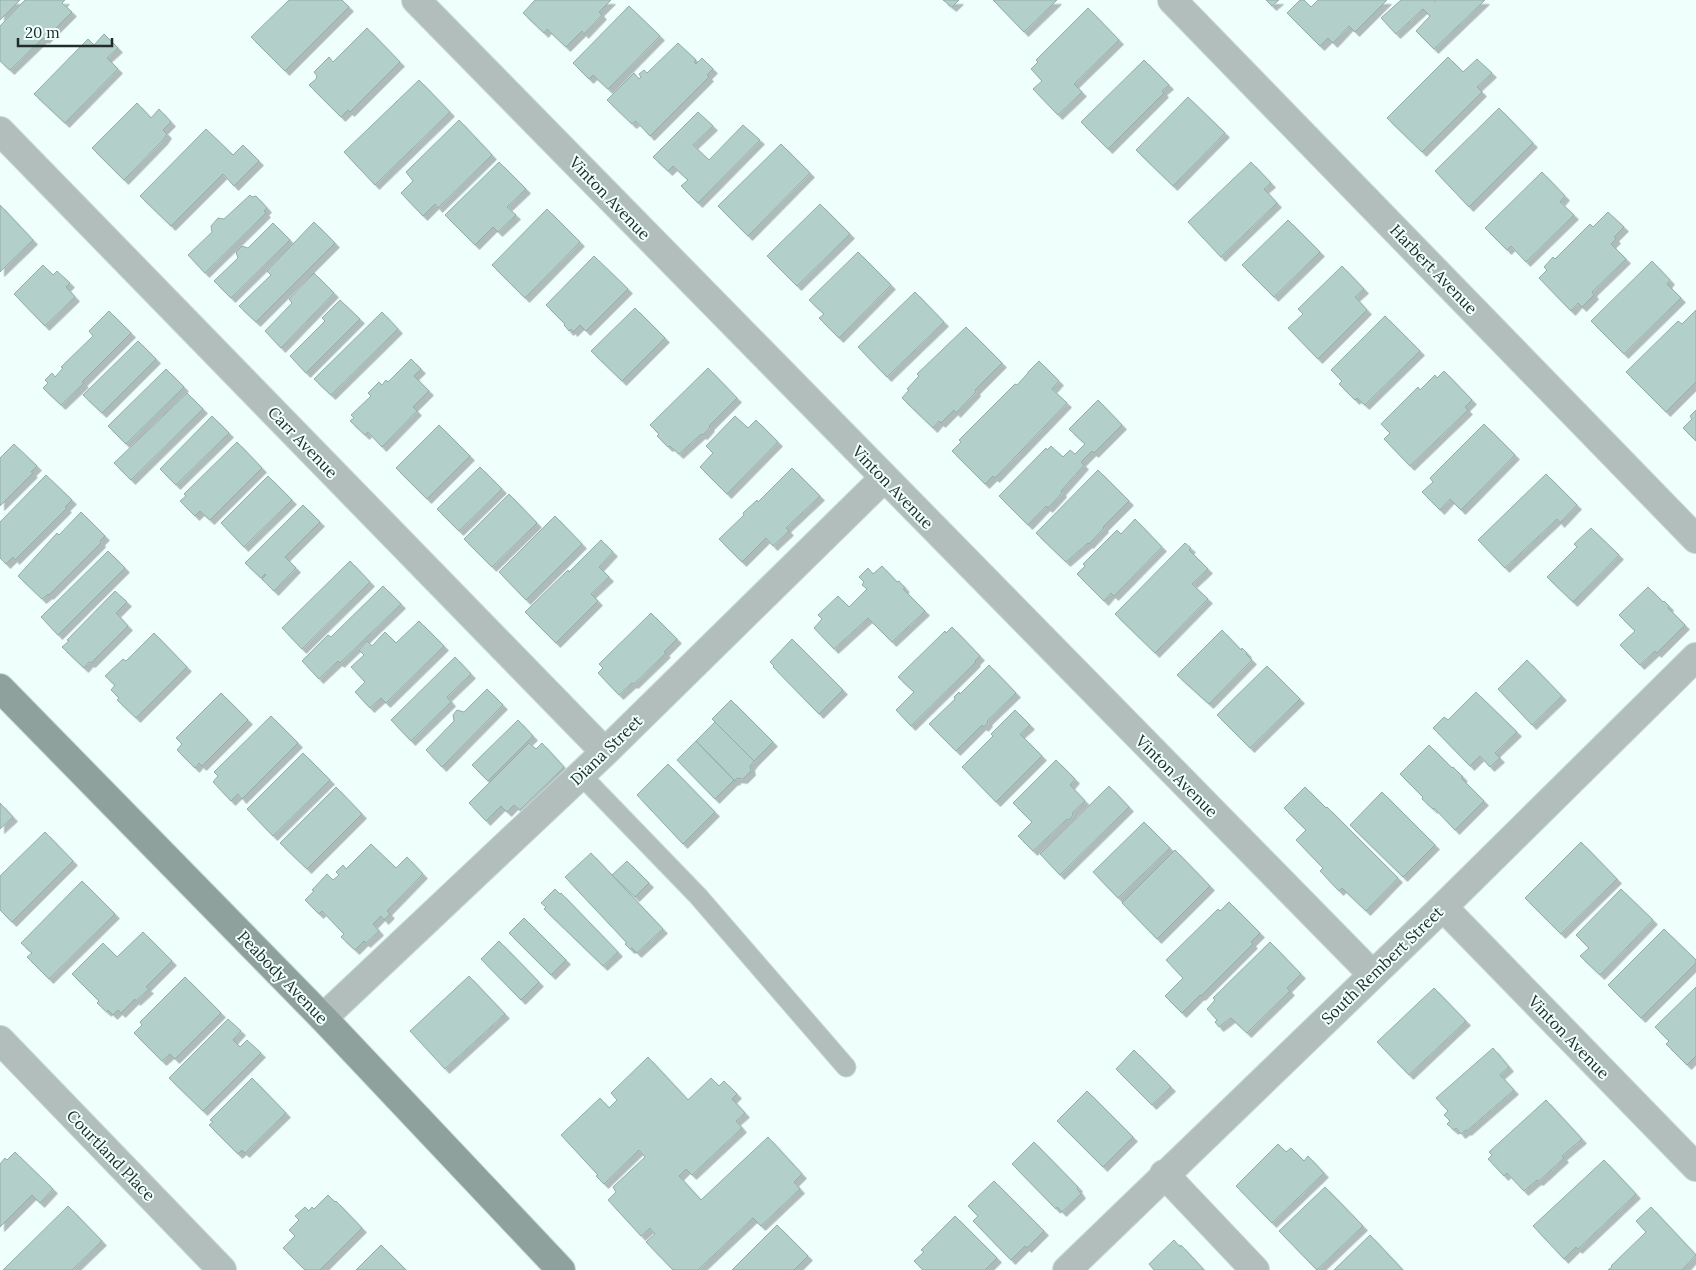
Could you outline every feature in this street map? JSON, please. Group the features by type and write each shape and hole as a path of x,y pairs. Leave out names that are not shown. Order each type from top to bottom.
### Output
{"main road":[{"name":"Peabody Avenue","path":"0,688 323,1018 561,1270"}],"street":[{"name":"Vinton Avenue","path":"416,0 1372,974"},
{"name":"Harbert Avenue","path":"1172,0 1696,538"},
{"name":"Carr Avenue","path":"0,131 605,752"},
{"name":"Diana Street","path":"323,1018 605,752 884,478"},
{"name":"South Rembert Street","path":"1067,1270 1164,1174 1442,907 1696,657"},
{"name":"Vinton Avenue","path":"1442,907 1696,1167"},
{"name":"Courtland Place","path":"0,1040 222,1270"},
{"path":"1164,1174 1255,1270"}],"lane":[{"path":"581,775 698,896 846,1067"}],"building":[{"path":"0,0 20,0 0,20"},
{"path":"25,0 65,0 62,3 72,12 10,70 0,61 0,26"},
{"path":"289,0 342,0 349,7 285,71 251,37"},
{"path":"535,0 611,0 599,12 602,15 584,34 582,31 566,47 547,29 544,33 523,13"},
{"path":"943,0 959,0 952,7"},
{"path":"993,0 1057,0 1024,32"},
{"path":"1266,0 1279,0 1272,6"},
{"path":"1300,0 1304,0 1311,7 1318,0 1387,0 1355,32 1349,26 1333,43 1328,38 1320,46 1287,13"},
{"path":"1401,0 1434,0 1435,2 1436,0 1485,0 1434,49 1416,31 1430,16 1423,9 1396,34 1381,18"},
{"path":"629,6 660,36 608,89 593,75 589,79 573,63"},
{"path":"1088,8 1119,40 1074,84 1082,92 1058,115 1033,89 1042,81 1031,69 1038,62 1036,60"},
{"path":"367,28 400,62 350,112 348,110 341,117 309,85 316,79 317,76 314,72 329,57 333,62"},
{"path":"104,34 118,48 107,58 118,69 65,123 34,94 88,39 94,45"},
{"path":"678,43 696,60 694,62 696,64 702,58 713,69 707,75 709,77 650,136 636,121 632,124 607,100 634,73 639,79 641,77 639,74 644,70 647,73"},
{"path":"1448,57 1463,72 1477,59 1492,73 1477,87 1482,92 1422,152 1387,118"},
{"path":"1144,60 1169,85 1162,91 1164,93 1108,149 1081,122"},
{"path":"419,80 450,112 375,185 344,152"},
{"path":"1188,97 1225,133 1173,186 1136,150"},
{"path":"137,103 151,118 159,109 171,122 163,130 167,134 163,140 124,180 92,148"},
{"path":"1499,108 1533,143 1469,207 1435,171"},
{"path":"698,112 713,126 693,145 709,160 743,125 760,140 698,203 681,186 688,180 673,166 668,171 653,157"},
{"path":"459,120 492,155 438,208 435,204 423,216 401,193 413,181 406,172"},
{"path":"206,129 233,155 243,145 259,161 234,186 223,174 171,226 140,196"},
{"path":"781,144 810,173 748,236 718,206"},
{"path":"499,162 526,189 507,207 516,215 498,232 493,227 475,245 445,215"},
{"path":"1251,162 1271,183 1264,189 1277,203 1221,257 1188,222"},
{"path":"1542,172 1565,196 1560,202 1574,215 1526,262 1511,246 1507,250 1485,228"},
{"path":"250,195 252,197 256,196 267,208 264,211 266,213 205,273 188,255 212,232 211,226 218,218 224,219"},
{"path":"820,204 850,234 797,286 767,256"},
{"path":"0,205 33,240 0,272"},
{"path":"547,209 580,242 525,298 492,265"},
{"path":"1608,212 1624,227 1614,237 1616,239 1611,244 1626,259 1592,292 1594,295 1582,307 1578,303 1571,311 1539,278 1547,270 1544,267 1553,257 1555,259 1590,224 1593,227"},
{"path":"1288,220 1320,252 1274,297 1242,265"},
{"path":"314,222 335,243 256,322 239,306 271,275 267,271"},
{"path":"273,223 290,240 231,298 214,281 238,258 236,252 242,246 248,248"},
{"path":"858,252 891,285 839,338 819,318 824,314 809,300"},
{"path":"594,256 628,289 586,331 580,325 573,332 571,329 569,331 565,324 546,305"},
{"path":"1652,261 1670,280 1667,284 1681,298 1624,354 1591,321"},
{"path":"43,265 53,275 57,271 70,283 66,287 75,297 45,326 14,294"},
{"path":"1342,266 1364,289 1355,297 1367,310 1318,359 1288,328 1303,314 1298,309"},
{"path":"314,273 334,293 281,348 265,331 292,303 289,299"},
{"path":"915,292 944,322 887,377 858,347"},
{"path":"340,300 360,319 306,373 290,356 325,321 322,318"},
{"path":"635,308 665,338 622,381 591,351"},
{"path":"1696,310 1696,382 1666,412 1626,372 1678,321 1682,324"},
{"path":"109,311 131,333 61,405 43,388 48,383 45,380 52,373 55,377 63,368 61,367 93,336 89,331"},
{"path":"382,312 398,329 331,395 314,379"},
{"path":"1385,316 1420,351 1365,405 1357,398 1355,400 1339,384 1342,381 1331,370"},
{"path":"966,327 1002,363 975,390 976,392 956,413 954,410 933,428 902,398 909,390 907,389 919,376 917,374"},
{"path":"138,341 156,359 102,413 83,395"},
{"path":"411,359 421,369 414,376 429,391 413,407 417,411 382,447 368,432 365,435 350,421 354,418 351,415 371,396 368,393 379,382 382,385 386,380 388,382"},
{"path":"1039,361 1059,381 1052,389 1067,403 995,478 993,476 985,484 952,451 961,442 959,440 1015,384 1017,385"},
{"path":"708,368 737,398 709,426 703,435 701,434 679,454 670,446 668,447 657,436 659,434 650,425"},
{"path":"166,369 184,387 126,444 108,426"},
{"path":"1444,371 1472,400 1465,407 1468,410 1410,466 1384,439 1390,433 1381,424 1418,387 1420,390 1435,375 1437,378"},
{"path":"187,393 203,409 131,480 114,463"},
{"path":"1098,400 1122,425 1094,453 1092,451 1081,462 1084,465 1061,491 1062,493 1028,525 999,496 1046,448 1047,450 1051,446 1063,457 1070,450 1075,454 1085,444 1069,429"},
{"path":"1696,410 1696,441 1683,428 1692,419 1690,416"},
{"path":"212,416 229,433 176,485 160,469"},
{"path":"735,416 748,428 756,420 778,442 727,494 700,467 713,453 706,446"},
{"path":"1484,424 1515,455 1461,510 1450,499 1440,510 1422,492 1433,482 1430,478"},
{"path":"439,425 470,456 427,499 396,468"},
{"path":"237,442 262,468 210,520 200,511 195,516 180,501 186,496 184,494"},
{"path":"14,444 37,466 31,472 33,473 0,506 0,458"},
{"path":"480,467 502,489 459,531 437,509"},
{"path":"792,468 820,496 786,528 789,531 773,546 766,538 742,562 719,539 744,515 743,513 757,500 758,502"},
{"path":"1098,470 1129,501 1089,544 1066,562 1036,533"},
{"path":"1546,474 1577,505 1560,523 1557,519 1505,568 1478,540"},
{"path":"46,475 72,500 65,507 67,508 15,560 13,557 6,564 0,558 0,522"},
{"path":"268,476 292,500 244,547 221,523"},
{"path":"509,494 537,523 492,567 464,539"},
{"path":"303,505 320,522 285,557 296,568 274,591 262,579 265,574 261,578 245,563"},
{"path":"81,512 105,536 100,541 101,543 49,595 42,599 18,576 57,533 59,535"},
{"path":"555,516 582,544 526,600 499,572"},
{"path":"1135,519 1162,547 1114,596 1111,593 1104,601 1077,574 1085,566 1083,564 1117,530 1121,534"},
{"path":"1591,528 1619,555 1573,602 1547,577 1577,547 1574,544"},
{"path":"601,540 613,552 599,567 609,577 591,594 598,601 556,643 525,612"},
{"path":"1185,543 1191,548 1189,550 1208,569 1192,584 1208,599 1155,653 1115,614"},
{"path":"108,551 125,568 58,635 41,617"},
{"path":"350,561 370,582 302,649 282,628"},
{"path":"882,566 897,582 899,581 905,588 903,589 925,611 892,642 868,618 834,649 814,628 822,619 818,615 838,596 849,607 867,589 862,585 864,582 859,577 868,568 873,574"},
{"path":"383,586 401,604 340,663 338,661 319,679 302,661 328,635 331,637"},
{"path":"1648,587 1669,606 1668,608 1685,625 1657,653 1655,651 1640,665 1620,645 1635,631 1619,615"},
{"path":"115,591 127,602 116,613 128,626 84,668 62,647"},
{"path":"651,613 677,639 664,652 666,653 634,684 632,683 619,695 598,673 603,668 599,664"},
{"path":"419,621 444,646 386,703 381,698 370,708 355,692 365,682 351,667 364,655 359,650 367,641 372,646 385,632 396,643"},
{"path":"952,627 980,656 911,726 896,710 914,692 898,677 945,631 946,633"},
{"path":"1222,630 1252,660 1209,704 1177,675"},
{"path":"154,633 187,667 136,718 117,700 119,698 111,690 115,685 105,676 123,659 126,661"},
{"path":"792,639 843,690 819,714 770,662"},
{"path":"455,657 471,674 447,697 451,702 411,741 391,720"},
{"path":"1527,660 1562,696 1532,725 1498,689"},
{"path":"989,665 1016,693 987,721 984,727 982,725 956,751 929,724 955,699 954,697 959,692 960,694"},
{"path":"1267,666 1300,699 1250,748 1217,715"},
{"path":"487,689 503,705 442,767 426,750 454,721 453,715 457,710 464,712"},
{"path":"1476,692 1517,732 1495,753 1500,758 1490,767 1480,756 1470,766 1433,728 1444,717 1448,720"},
{"path":"221,693 248,720 202,766 199,763 195,768 177,750 182,744 176,738"},
{"path":"731,700 773,742 754,761 712,719"},
{"path":"1015,710 1030,725 1020,734 1042,756 996,802 962,767 993,736 991,734"},
{"path":"271,716 298,743 242,799 238,794 231,801 213,782 218,776 214,772"},
{"path":"518,720 533,736 488,781 472,765"},
{"path":"715,722 754,761 750,766 751,771 743,779 737,778 735,781 696,741"},
{"path":"696,741 734,780 715,799 677,760"},
{"path":"529,743 536,749 542,743 564,767 520,810 514,805 507,812 501,806 486,821 469,803"},
{"path":"1429,745 1463,777 1461,778 1484,801 1455,830 1434,808 1422,799 1423,797 1400,774"},
{"path":"303,753 330,780 273,836 247,809"},
{"path":"1056,760 1075,779 1070,785 1085,801 1072,813 1073,815 1069,820 1067,819 1033,851 1018,836 1032,822 1013,803"},
{"path":"668,764 715,812 683,844 637,795"},
{"path":"1109,786 1129,807 1060,875 1040,854"},
{"path":"336,787 362,814 307,869 280,843"},
{"path":"1305,787 1398,878 1366,911 1342,888 1339,891 1320,871 1323,868 1296,840 1306,830 1284,808"},
{"path":"1382,792 1435,845 1403,877 1350,825"},
{"path":"0,803 13,817 0,829"},
{"path":"1144,822 1170,848 1118,898 1093,872"},
{"path":"45,832 73,861 12,922 0,910 0,876"},
{"path":"1581,842 1617,879 1561,934 1525,898"},
{"path":"371,844 396,868 407,857 423,874 387,911 390,914 384,920 381,916 373,924 379,931 355,950 341,937 344,934 322,911 319,914 305,900 327,874 333,880 339,875 336,872 343,865 346,869"},
{"path":"1175,850 1210,886 1157,939 1122,903"},
{"path":"591,853 663,929 637,953 625,944 627,943 565,877"},
{"path":"627,861 649,883 635,897 612,875"},
{"path":"82,881 115,914 49,979 27,957 32,953 21,943"},
{"path":"555,889 618,952 603,966 544,909 546,907 541,903"},
{"path":"1621,889 1653,920 1600,975 1580,956 1589,948 1576,935"},
{"path":"1229,902 1260,933 1251,942 1253,944 1182,1013 1165,996 1183,978 1166,960 1218,909 1220,911"},
{"path":"524,918 566,960 551,975 509,933"},
{"path":"1664,929 1696,960 1696,963 1641,1018 1608,985"},
{"path":"143,932 172,961 146,987 149,989 136,1001 135,999 121,1013 118,1010 113,1015 97,1003 99,1001 72,974 103,943 117,957"},
{"path":"499,941 539,982 521,1000 481,959"},
{"path":"1270,942 1301,974 1287,988 1290,991 1247,1033 1231,1018 1219,1027 1215,1022 1217,1020 1207,1009 1215,1000 1213,998"},
{"path":"469,976 505,1014 445,1069 410,1031"},
{"path":"185,977 221,1013 175,1059 170,1054 162,1061 134,1033 142,1025 140,1022"},
{"path":"1696,987 1696,1056 1687,1065 1666,1044 1669,1041 1655,1027"},
{"path":"1434,988 1466,1021 1409,1075 1377,1042"},
{"path":"228,1019 241,1031 233,1040 240,1047 247,1040 261,1053 203,1111 169,1078"},
{"path":"1493,1048 1509,1067 1500,1075 1514,1090 1467,1131 1461,1134 1456,1128 1454,1130 1447,1124 1450,1121 1444,1115 1448,1111 1436,1098"},
{"path":"1134,1050 1171,1087 1152,1105 1116,1069"},
{"path":"648,1057 688,1100 711,1078 719,1086 724,1081 737,1094 732,1099 745,1113 736,1121 742,1128 692,1175 686,1169 679,1176 701,1200 768,1137 802,1174 794,1182 800,1189 761,1226 753,1218 698,1270 673,1270 646,1242 655,1234 650,1228 641,1236 608,1200 616,1192 613,1187 645,1157 639,1150 604,1184 561,1135 600,1098 609,1108 617,1100 611,1093"},
{"path":"252,1078 286,1113 245,1153 242,1150 238,1154 209,1125 213,1122 210,1120"},
{"path":"1087,1091 1133,1137 1103,1167 1057,1121"},
{"path":"1546,1100 1582,1139 1562,1156 1564,1158 1539,1181 1537,1180 1524,1191 1507,1173 1504,1176 1488,1159 1492,1155 1489,1152"},
{"path":"1034,1142 1078,1187 1081,1194 1062,1212 1057,1207 1056,1209 1012,1164"},
{"path":"1278,1144 1286,1152 1291,1148 1304,1161 1308,1156 1324,1173 1272,1223 1236,1186"},
{"path":"15,1152 53,1189 40,1203 32,1195 0,1227 0,1164 5,1158 7,1160"},
{"path":"1604,1160 1636,1194 1578,1249 1576,1247 1564,1259 1533,1226"},
{"path":"994,1181 1044,1231 1027,1248 1025,1246 1011,1260 973,1221 978,1216 968,1206"},
{"path":"1325,1187 1363,1226 1317,1270 1279,1231"},
{"path":"328,1195 362,1228 320,1270 305,1270 283,1248 295,1236 289,1230 299,1220 295,1216 305,1207 309,1211 312,1207 314,1209"},
{"path":"68,1206 102,1241 72,1270 3,1270"},
{"path":"1651,1207 1696,1255 1682,1270 1608,1270 1646,1232 1636,1221"},
{"path":"955,1216 997,1258 985,1270 923,1270 914,1261 924,1252 921,1250"},
{"path":"777,1225 808,1256 794,1270 732,1270"},
{"path":"1370,1235 1403,1270 1334,1270"},
{"path":"1174,1240 1204,1270 1154,1270 1149,1264"},
{"path":"381,1245 406,1270 356,1270"}]}
